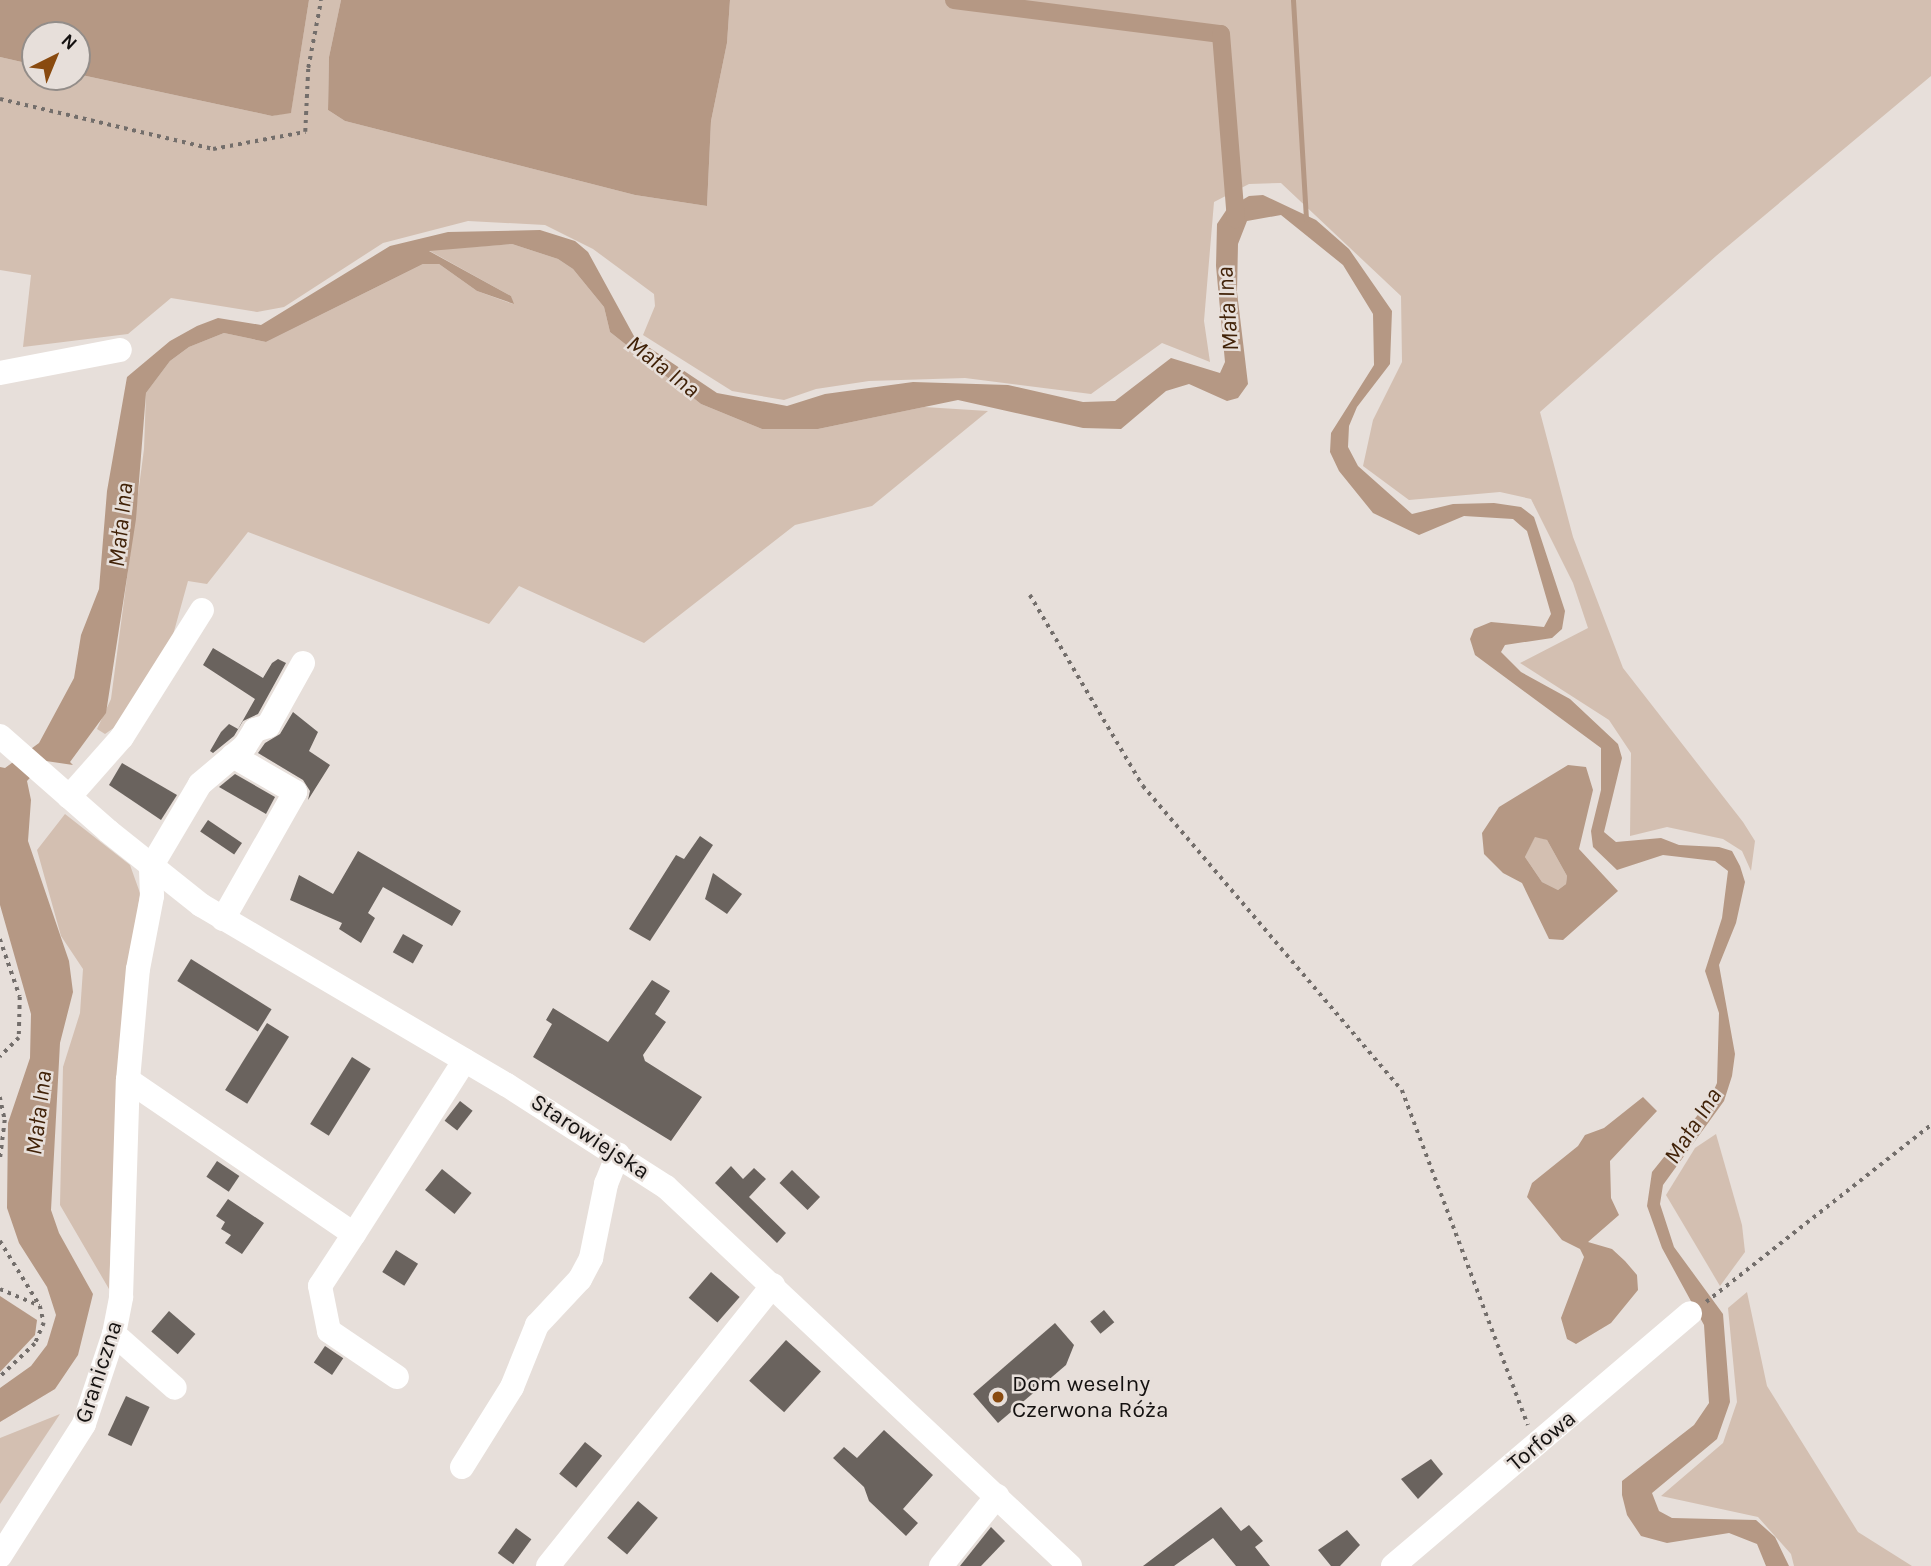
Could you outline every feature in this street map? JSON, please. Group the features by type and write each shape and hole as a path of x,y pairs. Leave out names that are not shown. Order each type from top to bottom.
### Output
{"street":[{"path":"0,373 120,350"},
{"path":"62,790 122,737 202,610"},
{"path":"151,867 200,784 233,756 255,730 268,726 303,663"},
{"name":"Starowiejska","path":"2,738 151,867 223,919 465,1060 618,1154 666,1187 1070,1566"},
{"path":"223,919 295,792 233,756"},
{"name":"Graniczna","path":"0,1556 83,1424 114,1334 121,1297 128,1080 138,970 152,896 151,867"},
{"path":"397,1377 329,1331 320,1286 465,1060"},
{"path":"128,1080 354,1234"},
{"path":"462,1467 512,1387 537,1325 580,1279 591,1258 606,1184 618,1154"},
{"path":"548,1566 773,1285"},
{"name":"Torfowa","path":"1393,1566 1536,1447 1690,1313"},
{"path":"114,1334 175,1388"},
{"path":"941,1566 996,1496"}],"path":[{"path":"0,99 213,149 305,131 308,68 321,0"},
{"path":"1030,596 1143,786 1402,1090 1536,1447"},
{"path":"0,939 20,997 19,1038 0,1058"},
{"path":"0,1097 5,1120 0,1157"},
{"path":"1719,1293 1931,1125"},
{"path":"0,1241 40,1306 44,1323 40,1336 0,1377"},
{"path":"0,1289 40,1306"}],"shaded area":[{"path":"309,0 341,0 329,57 328,110 345,121 635,195 707,206 711,121 727,43 730,0 1931,0 1931,76 1716,256 1540,412 1573,537 1623,668 1755,841 1751,871 1742,851 1723,839 1667,827 1630,836 1631,753 1609,720 1520,663 1588,628 1573,583 1531,499 1500,492 1409,500 1363,466 1373,420 1402,362 1401,296 1281,183 1249,184 1214,202 1204,321 1210,362 1162,343 1091,394 965,378 869,381 816,389 784,400 732,391 643,335 655,306 654,294 593,249 545,225 468,221 383,243 284,307 257,312 171,298 128,334 23,347 31,275 0,270 0,57 21,62 21,91 91,91 91,77 272,116 291,112"},
{"path":"512,244 558,259 573,269 604,307 610,332 701,404 762,429 818,429 924,407 988,411 872,506 795,525 644,643 519,586 489,624 248,532 207,584 188,581 173,635 115,727 105,734 97,729 111,699 144,449 146,393 170,361 189,347 224,333 266,342 423,264 439,264 477,291 513,304 511,296 428,250"},
{"path":"65,814 130,865 140,893 117,1081 109,1289 60,1205 63,1067 80,1013 83,969 61,936 37,850"},
{"path":"1535,836 1547,840 1567,876 1566,884 1558,890 1542,882 1525,857"},
{"path":"1716,1134 1742,1225 1745,1252 1720,1286 1666,1195 1695,1148"},
{"path":"1747,1292 1767,1386 1858,1532 1912,1566 1794,1566 1791,1554 1758,1517 1661,1496 1723,1443 1737,1402 1728,1308"},
{"path":"60,1414 0,1504 0,1438"}],"water":[{"path":"0,0 309,0 291,113 272,116 91,77 91,21 21,21 21,62 0,57"},
{"path":"341,0 730,0 727,43 711,121 707,206 635,195 345,121 328,110 329,57"},
{"name":"Mała Ina","path":"1263,195 1316,220 1349,249 1392,311 1390,364 1357,407 1349,426 1348,447 1358,466 1412,514 1453,504 1494,503 1521,507 1534,517 1565,611 1562,629 1552,638 1505,645 1501,652 1521,672 1570,699 1618,744 1622,758 1604,832 1616,842 1661,838 1679,845 1719,847 1732,851 1740,866 1745,882 1736,923 1719,965 1735,1054 1732,1076 1724,1101 1663,1185 1660,1204 1674,1247 1723,1314 1730,1402 1717,1439 1652,1493 1659,1511 1672,1518 1756,1520 1775,1537 1789,1566 1766,1566 1757,1544 1729,1533 1667,1543 1641,1536 1627,1515 1622,1495 1622,1481 1694,1425 1709,1403 1704,1325 1662,1248 1647,1206 1652,1172 1709,1101 1717,1083 1719,1013 1705,971 1722,918 1728,871 1715,861 1663,855 1617,870 1593,847 1591,831 1601,790 1601,748 1475,655 1470,639 1474,629 1491,622 1544,627 1551,614 1527,531 1513,519 1464,516 1419,535 1373,513 1339,471 1330,452 1331,433 1374,365 1373,314 1343,265 1281,215 1247,221 1238,244 1237,292 1248,384 1238,398 1227,401 1189,384 1166,391 1121,429 1083,428 958,400 818,429 762,429 701,404 610,332 604,307 573,269 558,259 512,244 429,251 511,296 514,304 477,291 439,264 423,264 266,342 224,333 189,347 170,361 146,393 136,519 106,713 70,762 73,765 46,761 27,781 31,800 28,841 69,961 73,992 60,1043 51,1210 59,1233 93,1294 78,1355 55,1389 0,1422 0,1388 31,1366 47,1345 56,1315 47,1287 19,1243 7,1208 8,1123 30,1058 31,1014 0,905 0,767 5,768 39,743 74,678 81,635 99,589 107,491 127,377 170,341 197,326 218,318 261,325 390,246 448,232 540,230 575,241 588,252 635,338 717,393 787,406 825,394 913,382 1008,385 1083,402 1115,401 1171,358 1220,373 1225,362 1216,266 1217,224 1227,209 1249,196"},
{"path":"1568,765 1586,767 1593,790 1579,849 1618,891 1563,940 1549,939 1522,883 1503,873 1484,854 1482,833 1499,807","holes":["1535,837 1547,840 1567,876 1566,884 1558,890 1542,882 1525,857"]},
{"path":"1643,1097 1657,1111 1610,1161 1611,1198 1619,1215 1588,1242 1612,1249 1625,1261 1637,1275 1638,1290 1611,1323 1576,1344 1567,1339 1561,1318 1584,1257 1580,1249 1562,1240 1527,1197 1532,1183 1578,1146 1585,1135 1604,1128"},
{"path":"0,1296 37,1320 35,1335 0,1372"}],"building":[{"path":"213,648 263,678 272,663 278,659 286,663 258,714 243,721 234,736 213,753 210,751 221,732 229,724 238,729 255,699 203,665"},
{"path":"293,712 318,732 309,751 330,765 308,800 310,791 303,780 258,753 265,743 280,734"},
{"path":"122,763 177,795 161,820 109,785"},
{"path":"235,774 275,797 266,814 219,787"},
{"path":"208,820 242,843 234,855 200,832"},
{"path":"700,836 713,845 650,941 629,929 676,855 684,859"},
{"path":"358,851 461,911 452,926 383,887 368,913 375,918 361,943 339,929 342,923 290,900 299,875 333,894"},
{"path":"713,873 742,894 727,914 705,899"},
{"path":"403,934 423,945 413,964 393,952"},
{"path":"191,959 272,1009 258,1031 177,981"},
{"path":"652,980 670,991 655,1014 666,1022 643,1055 645,1061 702,1097 671,1141 533,1057 552,1024 546,1020 553,1008 608,1042"},
{"path":"267,1023 289,1037 247,1104 225,1090"},
{"path":"352,1057 371,1069 329,1136 310,1124"},
{"path":"460,1101 473,1111 457,1131 445,1121"},
{"path":"217,1161 239,1176 229,1192 206,1177"},
{"path":"731,1166 743,1179 754,1168 766,1179 749,1197 786,1233 777,1243 715,1183"},
{"path":"442,1169 472,1193 455,1214 425,1190"},
{"path":"792,1170 820,1197 808,1210 779,1183"},
{"path":"228,1199 264,1223 242,1254 225,1243 231,1235 221,1229 225,1222 216,1216"},
{"path":"396,1250 418,1264 404,1286 382,1272"},
{"path":"711,1272 740,1297 717,1323 689,1298"},
{"path":"1104,1310 1114,1322 1100,1334 1090,1322"},
{"path":"169,1311 195,1334 178,1354 151,1331"},
{"path":"1055,1323 1074,1345 1066,1365 998,1423 973,1394"},
{"path":"786,1340 821,1371 784,1412 749,1381"},
{"path":"325,1346 343,1358 332,1375 314,1363"},
{"path":"126,1396 150,1407 131,1446 108,1435"},
{"path":"884,1430 933,1475 903,1509 918,1523 906,1536 869,1501 864,1487 833,1458 844,1447 857,1458"},
{"path":"585,1442 602,1456 576,1488 559,1474"},
{"path":"1431,1459 1443,1474 1418,1499 1401,1479"},
{"path":"638,1501 658,1518 627,1554 607,1538"},
{"path":"1221,1507 1241,1531 1249,1525 1263,1541 1255,1547 1270,1566 1236,1566 1213,1538 1174,1566 1143,1566"},
{"path":"991,1527 1005,1541 981,1566 960,1566"},
{"path":"516,1528 531,1539 513,1564 498,1553"},
{"path":"1347,1530 1360,1545 1340,1566 1331,1566 1318,1550"}],"waterway":[{"path":"954,0 1221,34 1236,219"},
{"path":"1293,0 1306,220"}],"place":[{"name":"Dom weselny Czerwona Róża","path":"998,1397"}]}
